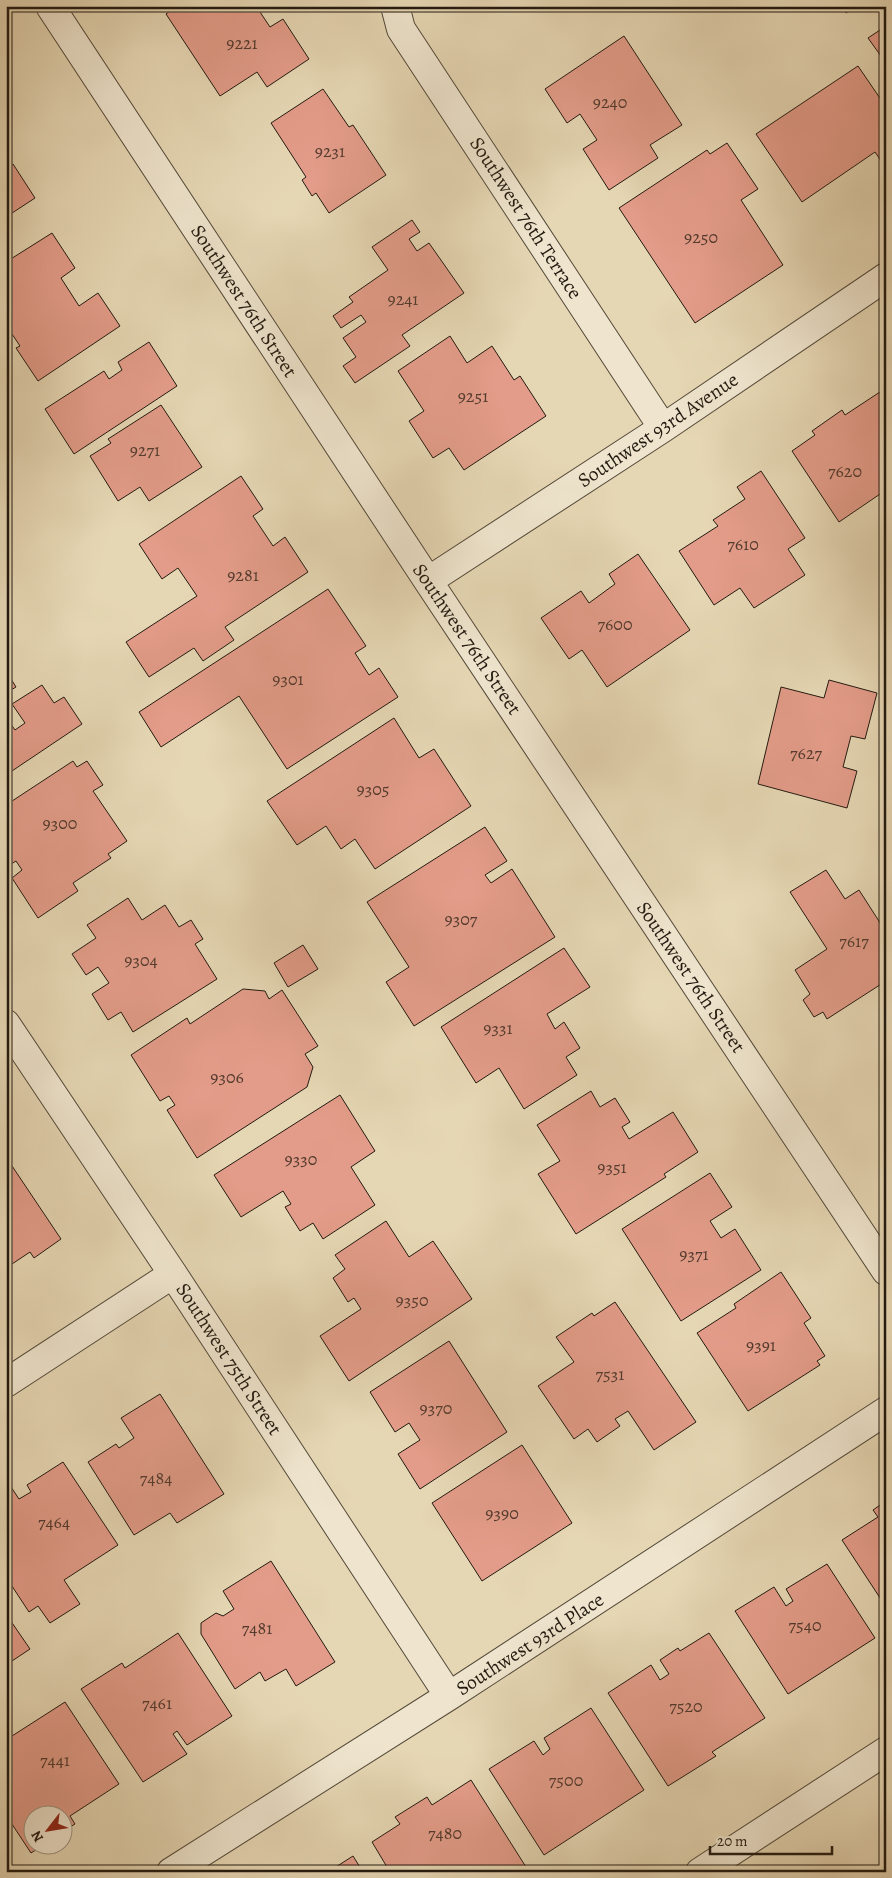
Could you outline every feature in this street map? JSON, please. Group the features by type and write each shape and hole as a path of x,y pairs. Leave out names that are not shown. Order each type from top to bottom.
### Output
{"street":[{"name":"Southwest 76th Street","path":"50,6 428,581 886,1271"},
{"name":"Southwest 76th Terrace","path":"395,6 401,28 663,428"},
{"name":"Southwest 93rd Avenue","path":"428,581 663,428 886,277"},
{"name":"Southwest 75th Street","path":"6,1024 174,1274 449,1696"},
{"path":"6,1383 174,1274"},
{"name":"Southwest 93rd Place","path":"171,1872 449,1696 886,1411"},
{"path":"700,1872 886,1751"}],"building":[{"path":"177,6 256,6 270,27 283,19 309,59 267,87 257,72 220,96 166,14"},
{"path":"841,6 857,6 846,13"},
{"path":"886,26 886,63 868,38"},
{"path":"624,36 682,125 650,145 658,158 609,190 583,149 597,140 580,114 567,123 545,89"},
{"path":"858,66 886,107 886,168 875,152 802,202 756,134"},
{"path":"323,89 349,127 353,125 386,175 329,213 316,193 312,196 302,180 306,177 271,123"},
{"path":"727,143 758,189 741,200 783,265 695,323 619,208 707,150 710,154"},
{"path":"13,164 35,198 6,217 6,168"},
{"path":"412,220 420,232 409,239 417,251 429,243 464,293 402,335 410,346 355,383 343,366 356,357 343,338 366,322 361,315 341,328 333,316 353,302 349,297 388,270 372,247"},
{"path":"52,233 75,268 61,278 79,306 98,293 120,326 38,381 16,348 20,346 6,325 6,262"},
{"path":"450,336 467,363 492,346 514,380 520,376 546,416 464,470 449,448 433,458 409,421 424,411 398,371"},
{"path":"149,342 177,386 74,454 45,409 104,371 109,379 122,370 118,362"},
{"path":"886,388 886,490 839,522 792,451 815,435 812,431 842,410 845,415"},
{"path":"161,405 202,467 149,501 140,487 118,501 90,456 111,443 108,439"},
{"path":"761,471 805,538 788,549 805,575 754,608 740,588 714,605 679,551 718,526 713,520 745,499 737,487"},
{"path":"241,476 263,509 253,516 273,546 285,537 308,572 225,627 234,640 203,661 194,648 149,677 126,642 197,596 178,568 162,579 139,544"},
{"path":"638,554 690,630 607,687 582,650 569,659 541,618 581,591 589,603 615,584 609,574"},
{"path":"328,589 366,646 355,653 369,675 379,668 398,697 287,769 239,696 161,747 139,712"},
{"path":"6,671 16,687 6,693"},
{"path":"829,680 877,693 865,739 851,736 843,767 857,771 847,808 758,784 781,687 824,698"},
{"path":"42,685 54,703 64,697 82,724 6,775 6,717 15,730 25,723 12,704"},
{"path":"394,718 419,758 434,749 471,806 375,869 355,839 341,849 326,826 297,845 267,801"},
{"path":"73,761 77,767 87,761 103,785 93,791 127,841 108,854 111,858 73,883 78,891 38,918 12,878 22,870 16,861 8,866 6,864 6,805"},
{"path":"485,827 507,861 485,875 491,883 512,869 555,937 414,1026 386,982 409,967 367,902"},
{"path":"826,870 845,899 859,890 886,932 886,981 827,1019 823,1012 814,1017 803,1000 810,994 795,970 827,949 790,892"},
{"path":"128,898 142,920 165,905 179,927 191,920 203,939 195,944 217,979 133,1032 121,1012 108,1020 92,994 109,983 98,967 86,975 72,954 96,938 87,925"},
{"path":"303,945 318,969 288,987 274,963"},
{"path":"564,948 590,987 547,1014 555,1029 564,1022 580,1048 566,1057 577,1075 524,1109 499,1068 476,1083 441,1027"},
{"path":"243,989 265,991 269,999 282,990 318,1046 305,1054 313,1067 307,1087 197,1158 167,1110 175,1105 169,1096 160,1101 131,1055 187,1018 190,1024"},
{"path":"591,1091 600,1107 615,1098 630,1122 622,1127 629,1139 673,1112 698,1152 664,1174 666,1177 576,1234 538,1174 560,1161 537,1125"},
{"path":"340,1095 375,1151 351,1167 375,1205 323,1239 313,1223 300,1231 285,1207 291,1204 283,1191 241,1217 214,1175"},
{"path":"6,1157 61,1239 34,1258 30,1252 6,1268"},
{"path":"710,1173 732,1207 710,1221 721,1238 735,1229 761,1270 681,1321 622,1229"},
{"path":"386,1221 409,1257 433,1241 472,1299 349,1381 320,1336 361,1309 354,1298 348,1302 333,1278 345,1269 335,1255"},
{"path":"781,1272 811,1318 804,1323 825,1356 817,1361 820,1365 748,1411 697,1333 736,1308 734,1304"},
{"path":"615,1302 696,1422 654,1450 628,1411 615,1419 620,1426 597,1442 588,1429 574,1439 538,1386 574,1362 556,1337 592,1313 594,1316"},
{"path":"449,1341 507,1432 420,1489 398,1454 420,1440 409,1423 395,1432 370,1392"},
{"path":"160,1394 224,1494 177,1523 170,1513 134,1535 88,1462 116,1444 119,1448 134,1438 121,1418"},
{"path":"522,1445 572,1523 482,1581 432,1503"},
{"path":"63,1462 118,1545 64,1580 80,1604 50,1623 38,1606 29,1612 6,1577 6,1491 11,1487 19,1499 31,1492 27,1485"},
{"path":"886,1501 886,1607 842,1540 878,1517 873,1510"},
{"path":"271,1561 335,1662 296,1686 286,1669 265,1681 260,1672 235,1689 201,1634 201,1623 216,1613 223,1616 234,1609 223,1591"},
{"path":"827,1564 875,1638 788,1694 735,1611 774,1587 786,1606 793,1601 786,1589"},
{"path":"6,1614 30,1649 6,1665"},
{"path":"178,1633 232,1716 187,1745 177,1731 173,1734 187,1754 143,1782 81,1689 122,1663 125,1668"},
{"path":"709,1633 765,1718 712,1752 716,1756 668,1786 608,1693 651,1665 660,1680 669,1674 660,1660 678,1648 680,1651"},
{"path":"65,1702 119,1784 72,1815 72,1806 22,1806 22,1839 6,1815 6,1735 10,1732 12,1736"},
{"path":"591,1708 644,1790 544,1855 489,1769 534,1741 543,1755 550,1749 544,1738"},
{"path":"471,1780 526,1867 519,1872 390,1872 372,1842 400,1824 395,1817 427,1797 432,1805"},
{"path":"353,1856 363,1872 328,1872"}]}
